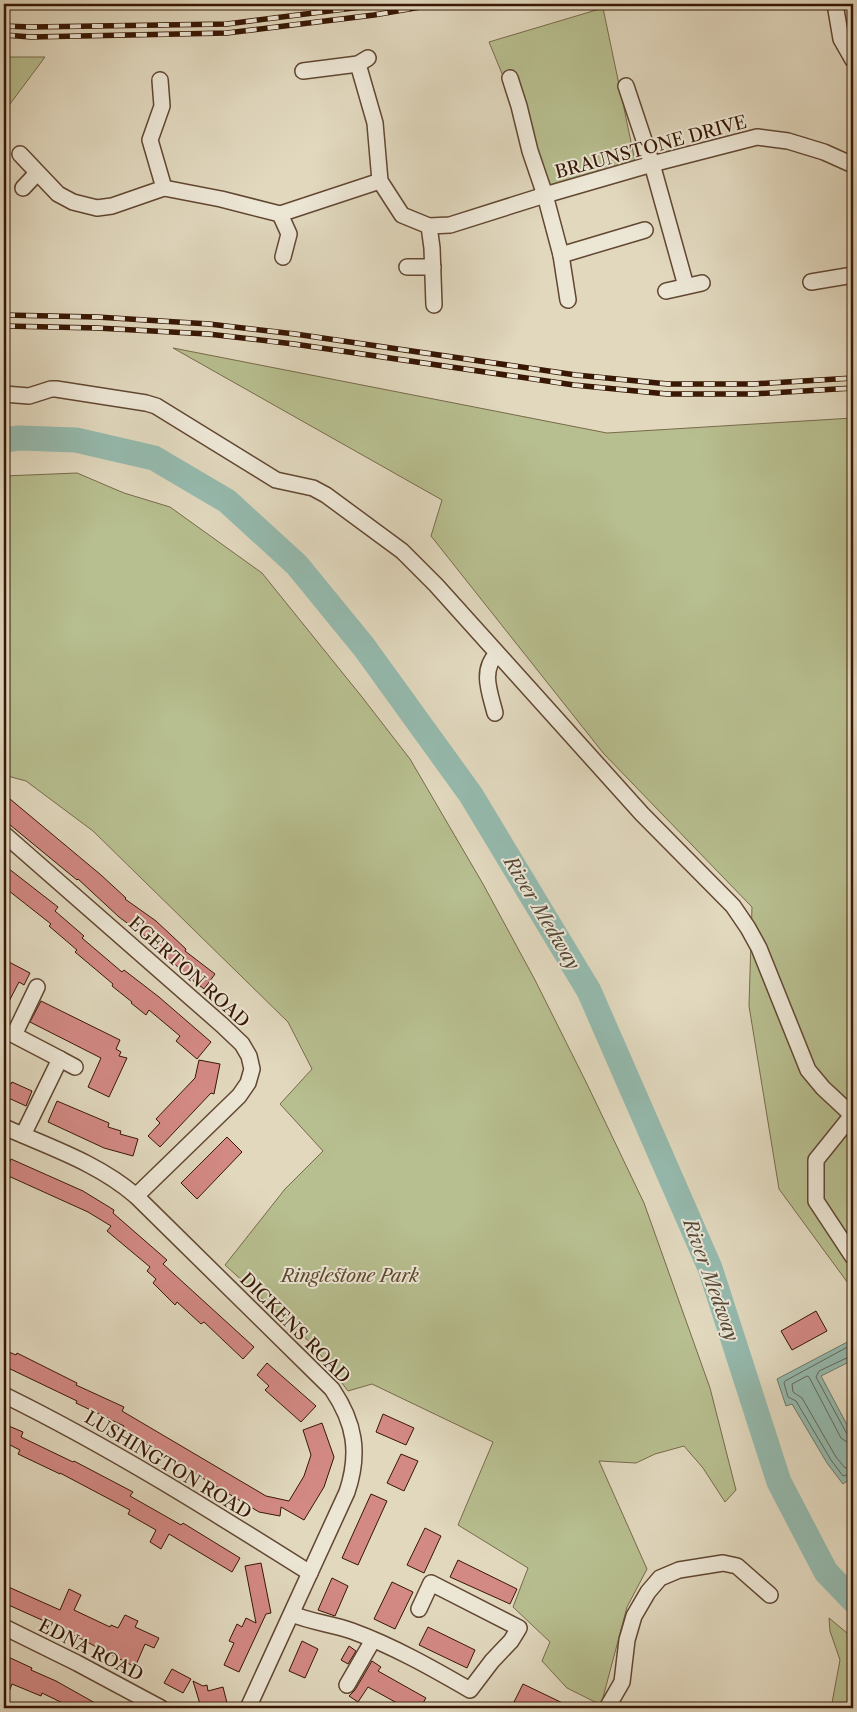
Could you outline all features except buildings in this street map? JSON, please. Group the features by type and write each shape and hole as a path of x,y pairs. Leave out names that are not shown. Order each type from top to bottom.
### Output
{"street":[{"path":"835,4 841,39 853,60"},
{"name":"BRAUNSTONE DRIVE","path":"303,71 356,63 375,123 380,181 402,215 429,226 450,225 652,164 757,137 788,141 824,152 853,165"},
{"name":"BRAUNSTONE DRIVE","path":"510,78 530,151 545,195"},
{"path":"160,80 162,106 150,140 164,188"},
{"path":"626,86 652,164 686,286"},
{"path":"20,154 58,194 73,202 98,208 112,206 164,188 221,199 280,214 380,181"},
{"path":"23,188 38,173"},
{"path":"545,195 560,255 568,300"},
{"path":"280,214 289,234 282,257"},
{"path":"429,226 434,305"},
{"path":"560,255 645,230"},
{"path":"407,267 433,266"},
{"path":"811,282 853,275"},
{"path":"666,291 702,282"},
{"path":"4,394 29,396 56,388 146,403 166,411 276,480 318,490 409,557 642,814 734,906 748,928 808,1070 822,1088 853,1114 816,1160 816,1201 853,1257"},
{"path":"495,712 487,684 487,671 489,663 497,654"},
{"name":"EGERTON ROAD","path":"4,835 222,1025 242,1044 252,1063 251,1075 239,1096 136,1196"},
{"path":"37,988 14,1035 75,1067"},
{"path":"23,1135 60,1059"},
{"name":"DICKENS ROAD","path":"4,1127 104,1172 136,1196 332,1389 348,1417 355,1447 352,1478 248,1708"},
{"name":"LUSHINGTON ROAD","path":"4,1395 46,1415 113,1452 197,1501 310,1573"},
{"path":"606,1708 622,1682 627,1640 634,1616 648,1592 660,1578 679,1570 722,1563 737,1566 770,1595"},
{"path":"292,1614 314,1622 349,1630 373,1640 436,1670 470,1690 492,1660 511,1641 519,1628 431,1583 419,1609"},
{"name":"EDNA ROAD","path":"4,1627 161,1708"},
{"path":"347,1685 373,1640"}],"green space":[{"path":"603,8 635,161 548,186 489,42"},
{"path":"4,57 45,57 4,112"},
{"path":"173,348 607,433 853,418 853,1290 779,1189 749,1006 752,907 604,754 431,536 442,500"},
{"name":"Ringlestone Park","path":"77,473 124,493 170,507 262,573 362,697 410,759 483,884 535,980 644,1203 710,1388 736,1490 725,1502 703,1468 684,1446 655,1454 636,1463 599,1461 647,1569 627,1607 601,1705 567,1688 542,1661 550,1642 513,1607 528,1568 458,1525 493,1442 372,1384 348,1391 313,1345 225,1265 285,1189 323,1151 280,1104 312,1069 288,1022 93,831 26,781 4,775 4,476"},
{"path":"829,1618 853,1638 853,1708 831,1708 840,1660 830,1631"}],"water":[{"path":"853,1339 853,1360 821,1376 853,1436 853,1477 843,1484 827,1463 792,1404 786,1406 777,1379"}],"waterway":[{"name":"River Medway","path":"4,440 19,438 76,440 154,458 227,501 297,565 364,647 471,795 589,991 710,1268 779,1482 826,1572 853,1600"}],"railway":[{"path":"4,26 227,24 385,4"},
{"path":"4,35 31,37 227,33 374,15 438,4"},
{"path":"4,315 97,317 209,324 295,334 576,375 668,384 753,384 853,378"},
{"path":"4,326 97,328 208,334 294,344 574,385 667,394 753,394 853,388"}]}
